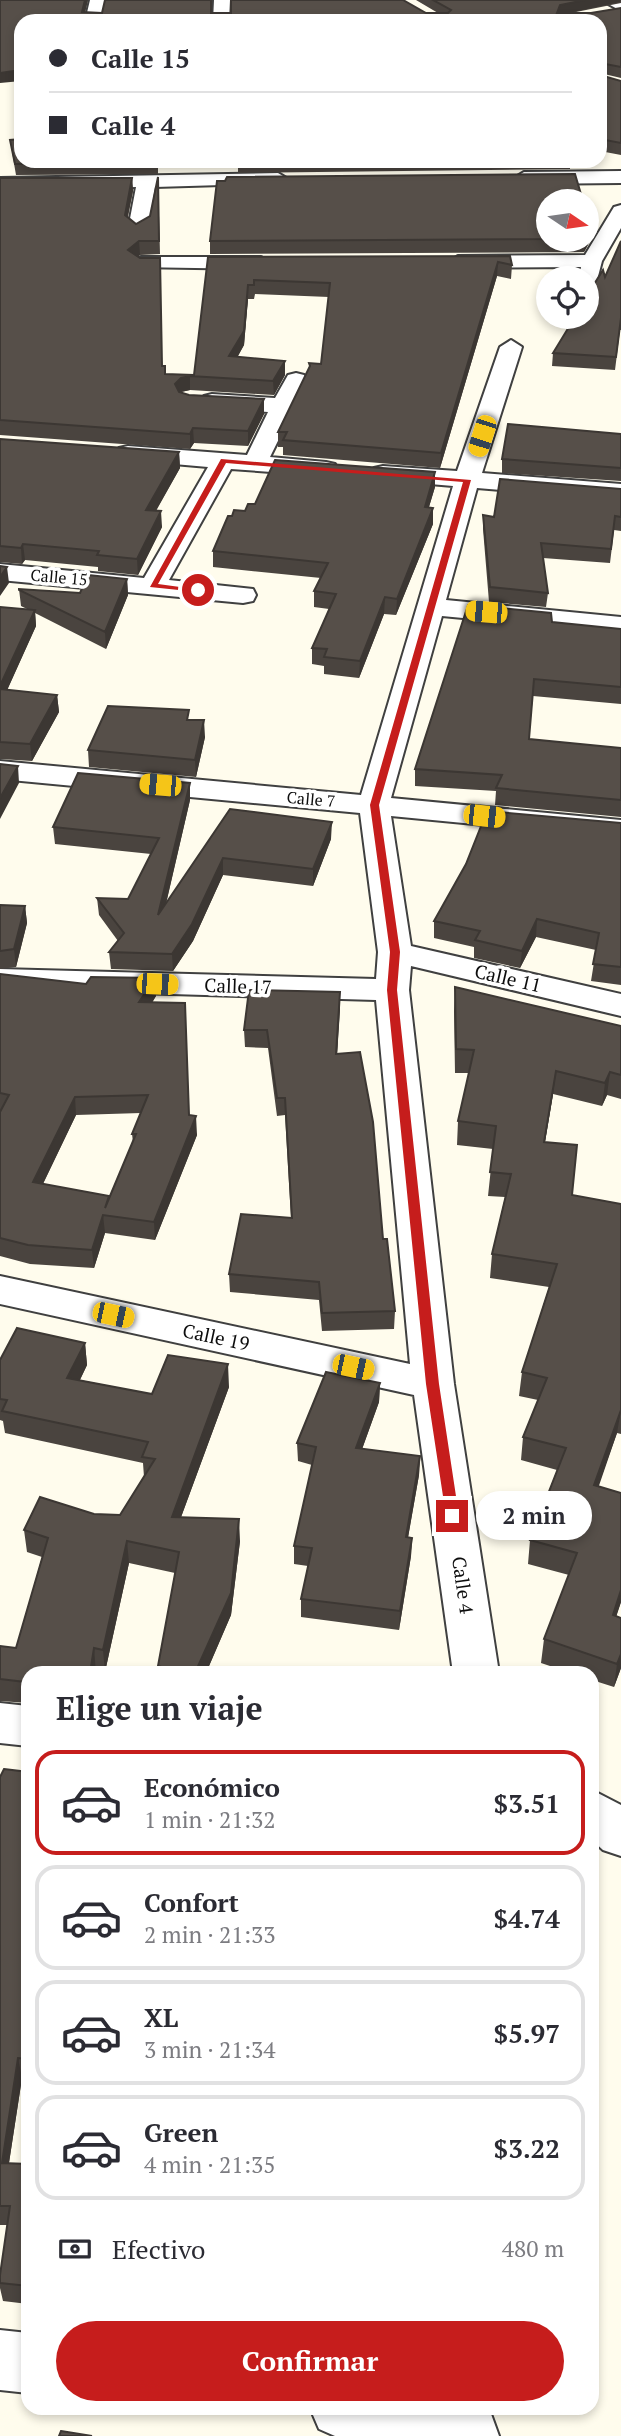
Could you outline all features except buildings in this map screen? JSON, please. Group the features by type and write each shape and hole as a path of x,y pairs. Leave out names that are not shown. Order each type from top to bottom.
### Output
{"street":[{"path":"604,7 621,8"},
{"path":"0,162 10,174 2,188"},
{"path":"172,180 176,168"},
{"path":"498,178 621,177"},
{"path":"2,188 147,180 294,179"},
{"path":"138,229 147,180"},
{"path":"442,262 590,271 621,211"},
{"path":"141,263 281,262"},
{"name":"Calle 4","path":"475,1666 433,1384 392,990 395,952 374,805 467,480 512,347"},
{"path":"255,463 296,380"},
{"path":"190,400 283,407"},
{"path":"105,452 621,492"},
{"path":"153,585 224,460"},
{"name":"Calle 15","path":"0,572 243,595"},
{"path":"432,607 621,625"},
{"name":"Calle 7","path":"0,770 621,830"},
{"name":"Calle 11","path":"395,952 621,1005"},
{"name":"Calle 17","path":"0,979 392,990"},
{"name":"Calle 19","path":"0,1290 433,1384"},
{"path":"0,1723 21,1725"},
{"path":"599,1817 621,1834"},
{"path":"0,2360 21,2362"},
{"path":"372,2415 469,2436"}],"route":[{"path":"198,590 153,585 224,460 467,480 374,805 395,952 392,990 433,1384 452,1516"}]}
